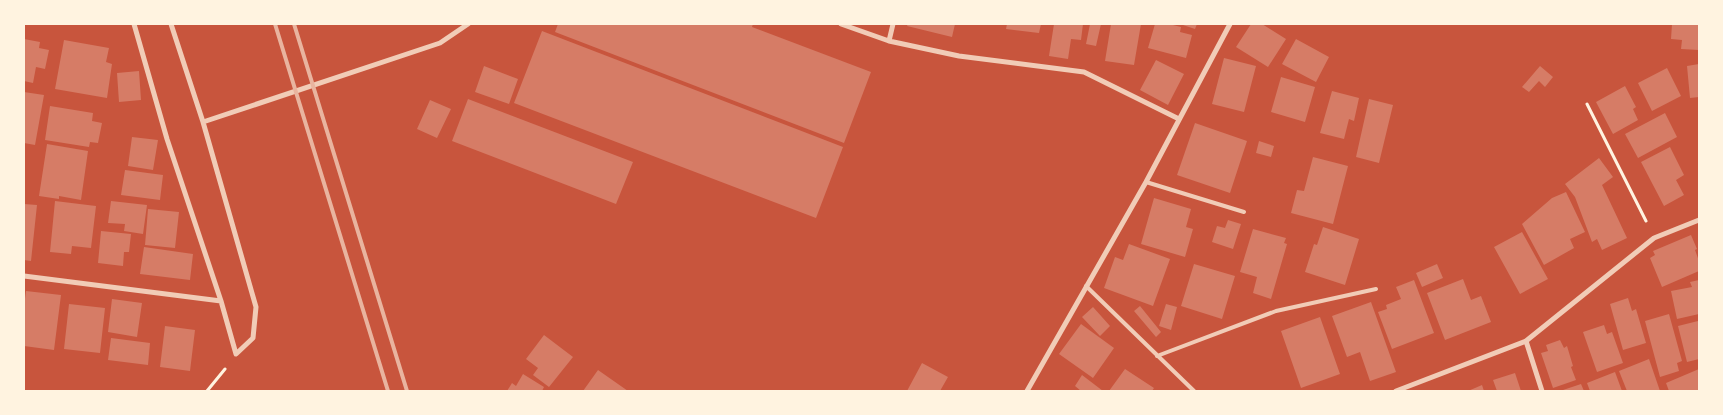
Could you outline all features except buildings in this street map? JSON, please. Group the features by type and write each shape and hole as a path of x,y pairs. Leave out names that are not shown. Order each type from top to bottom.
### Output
{"street":[{"path":"134,24 167,139 221,301 236,354 253,338 256,307 203,122 170,24"},
{"path":"203,122 371,67 440,42 468,24"},
{"path":"841,24 889,41 959,56 1084,72 1179,119"},
{"path":"889,41 893,24"},
{"path":"1027,391 1146,182 1230,24"},
{"path":"1396,391 1526,340 1654,238 1699,220"},
{"path":"24,276 221,301"},
{"path":"1526,340 1542,391"}],"lane":[{"path":"1146,182 1244,212"},
{"path":"1086,286 1194,391"},
{"path":"1158,356 1276,311 1376,289"}],"path":[{"path":"1586,104 1654,238"},
{"path":"207,391 236,354"}],"railway":[{"path":"275,24 388,391"},
{"path":"294,24 407,391"}]}
